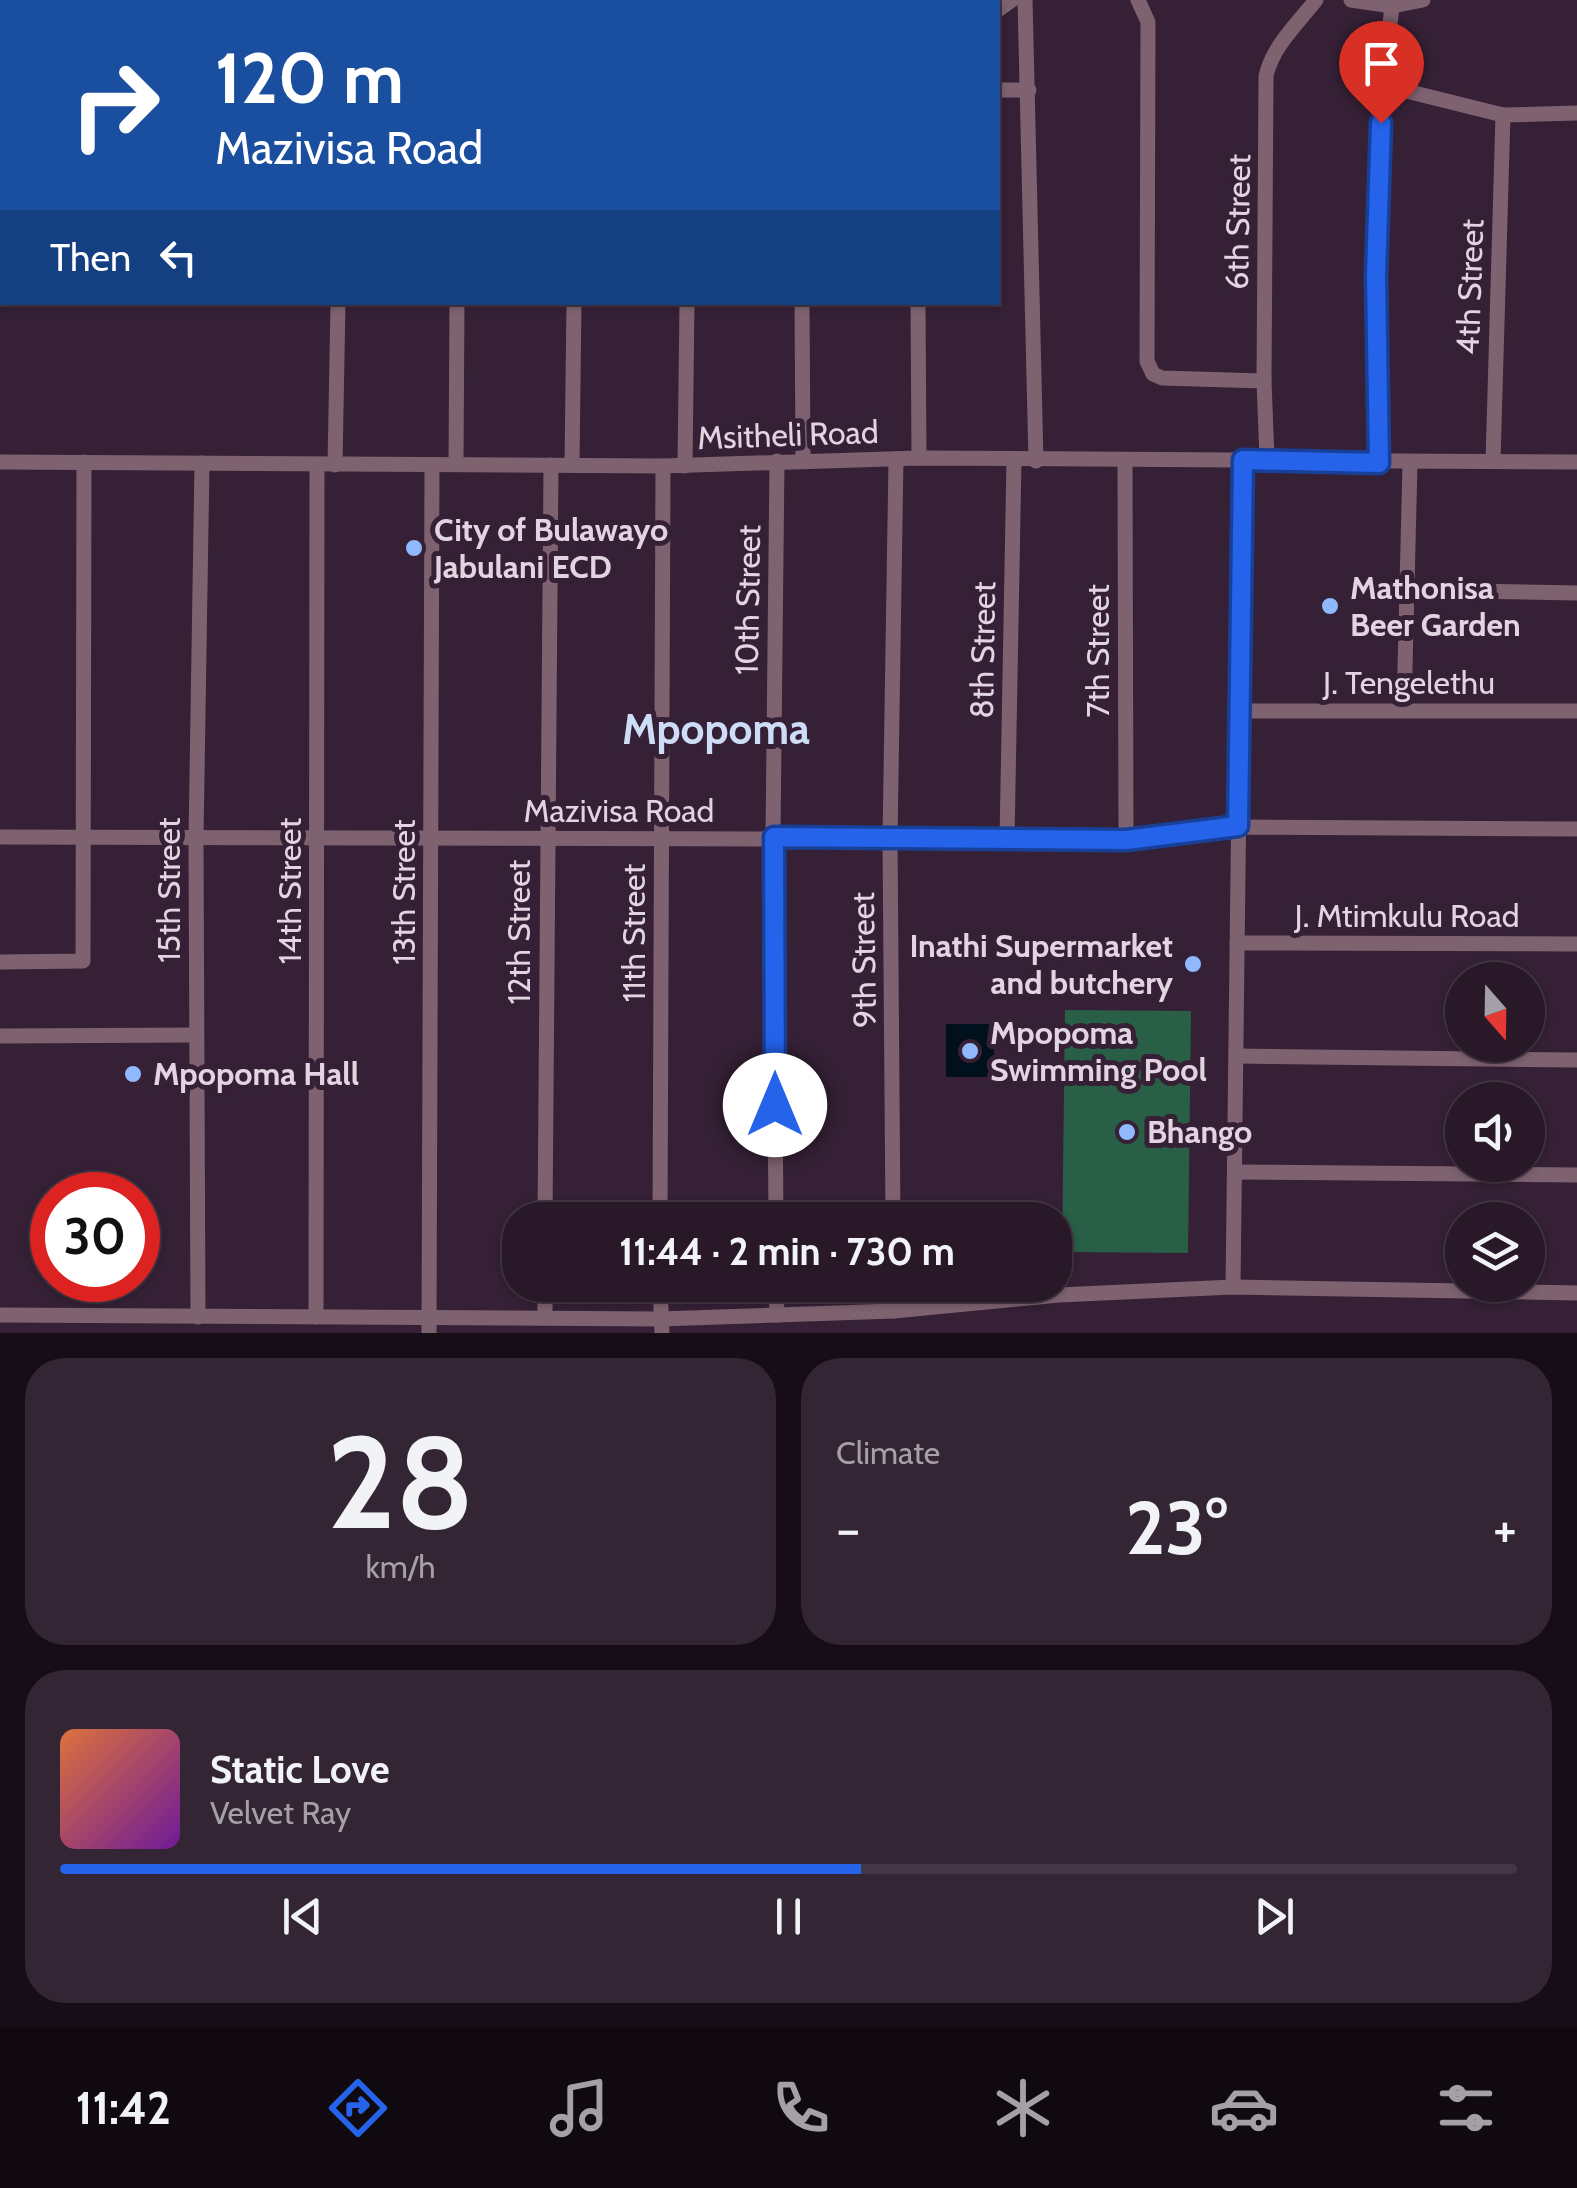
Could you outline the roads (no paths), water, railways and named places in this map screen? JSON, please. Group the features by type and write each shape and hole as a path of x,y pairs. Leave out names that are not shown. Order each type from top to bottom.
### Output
{"street":[{"path":"1025,0 1036,461"},
{"path":"1138,0 1148,22 1147,361 1153,374 1162,378 1264,381"},
{"name":"6th Street","path":"1266,460 1266,76 1278,48 1316,0"},
{"path":"1351,0 1392,6 1417,1"},
{"path":"1379,463 1376,275 1382,86 1392,6"},
{"path":"1382,86 1503,115 1577,113"},
{"path":"1000,90 1029,90"},
{"name":"4th Street","path":"1493,461 1503,115"},
{"path":"335,464 338,305"},
{"path":"456,464 457,305"},
{"path":"572,465 574,305"},
{"path":"685,466 687,305"},
{"path":"802,305 803,460"},
{"path":"918,305 919,458"},
{"name":"Msitheli Road","path":"0,462 685,466 919,458 1577,462"},
{"name":"9th Street","path":"894,1202 890,839 896,459"},
{"name":"8th Street","path":"1007,840 1014,460"},
{"path":"1233,1287 1243,460"},
{"name":"10th Street","path":"776,1202 777,461"},
{"name":"7th Street","path":"1125,461 1126,840"},
{"path":"0,962 83,960 84,462"},
{"path":"1404,710 1410,463"},
{"name":"15th Street","path":"198,1316 196,839 202,464"},
{"name":"14th Street","path":"316,1317 317,465"},
{"name":"13th Street","path":"430,1326 432,465"},
{"name":"12th Street","path":"545,1202 551,465"},
{"name":"11th Street","path":"660,1202 663,466"},
{"path":"1406,590 1577,593"},
{"name":"J. Tengelethu","path":"1240,711 1577,710"},
{"name":"Mazivisa Road","path":"0,837 1126,840 1238,826 1577,829"},
{"name":"J. Mtimkulu Road","path":"1237,943 1577,944"},
{"path":"0,1036 196,1035"},
{"path":"1236,1056 1577,1060"},
{"path":"1234,1172 1577,1175"},
{"path":"0,1315 101,1325 198,1316 316,1317 430,1326 544,1317 661,1326 776,1315 894,1311 1059,1295 1233,1287 1577,1293"},
{"path":"544,1302 544,1317"},
{"path":"776,1302 776,1315"},
{"path":"894,1302 894,1311"}],"water":[{"name":"Mpopoma Swimming Pool","path":"946,1024 994,1024 994,1077 946,1077"}],"place":[{"name":"City of Bulawayo Jabulani ECD","path":"414,548"},
{"name":"Mathonisa Beer Garden","path":"1330,606"},
{"name":"Inathi Supermarket and butchery","path":"1193,964"},
{"name":"Mpopoma Swimming Pool","path":"970,1051"},
{"name":"Mpopoma Hall","path":"133,1074"},
{"name":"Bhango","path":"1127,1132"}],"district":[{"name":"Mpopoma","path":"716,729"}]}
